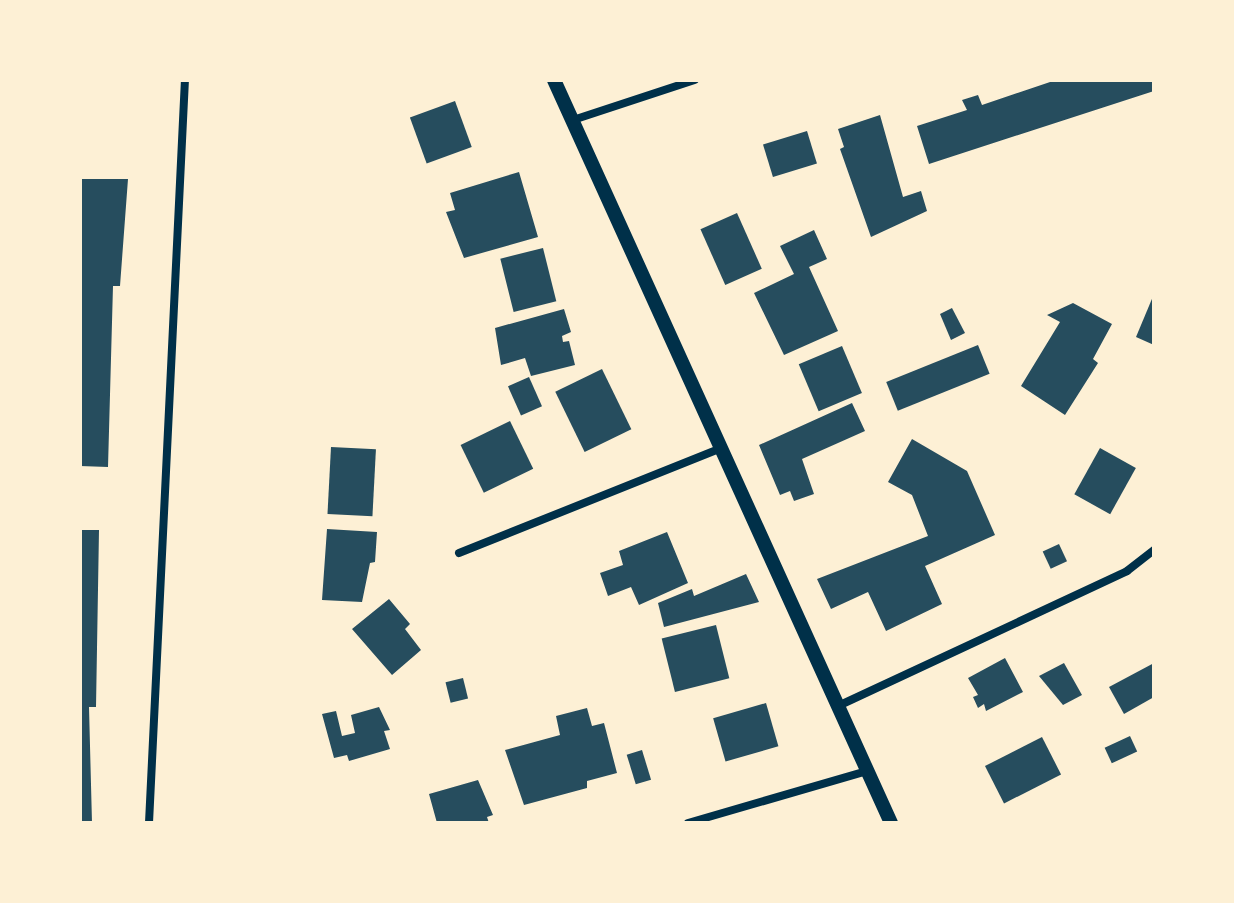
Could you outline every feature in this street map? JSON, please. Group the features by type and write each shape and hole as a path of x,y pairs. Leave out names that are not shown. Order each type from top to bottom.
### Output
{"street":[{"path":"149,823 185,80"},
{"path":"554,80 891,823"},
{"path":"573,120 695,80"},
{"path":"459,553 721,448"},
{"path":"838,706 1127,571 1154,550"},
{"path":"688,823 867,771"}],"building":[{"path":"1056,80 1154,80 1154,91 929,164 917,126 967,110 962,100 978,95 982,105"},
{"path":"455,101 472,147 427,163 410,117"},
{"path":"880,115 903,197 921,191 927,211 871,237 840,149 844,147 838,129"},
{"path":"807,131 817,164 773,177 763,144"},
{"path":"519,172 538,237 464,258 446,212 455,210 450,193"},
{"path":"80,179 128,179 120,286 113,286 108,467 80,466"},
{"path":"737,213 762,269 725,285 700,229"},
{"path":"814,230 827,259 809,267 838,331 784,355 754,293 794,274 780,246"},
{"path":"543,248 556,301 514,312 500,259"},
{"path":"1154,294 1154,345 1136,337"},
{"path":"1073,303 1112,324 1093,359 1098,363 1065,415 1021,386 1060,322 1047,315"},
{"path":"952,308 965,333 951,340 940,314"},
{"path":"564,309 571,332 562,336 563,342 569,341 575,365 531,376 525,358 501,365 495,328"},
{"path":"978,345 990,374 898,411 886,382"},
{"path":"842,346 862,393 819,411 799,364"},
{"path":"602,369 631,429 585,452 555,392"},
{"path":"529,377 542,406 521,416 508,386"},
{"path":"852,403 865,431 802,459 814,494 794,501 790,491 780,495 759,445"},
{"path":"510,421 533,469 484,493 461,445"},
{"path":"912,439 967,471 995,535 925,566 942,604 886,631 868,592 831,609 817,579 928,536 912,495 888,482"},
{"path":"331,447 376,449 372,516 327,514"},
{"path":"1100,448 1136,468 1110,514 1074,494"},
{"path":"327,529 377,532 375,562 370,563 362,602 322,600"},
{"path":"80,530 99,530 96,707 89,707 92,823 80,823"},
{"path":"667,532 688,583 639,605 631,587 608,596 600,573 623,565 619,551"},
{"path":"1059,544 1067,561 1051,569 1043,552"},
{"path":"746,574 759,602 664,627 658,603 692,589 694,596"},
{"path":"389,599 410,624 405,629 421,650 392,675 352,629"},
{"path":"716,625 729,678 675,692 662,639"},
{"path":"1005,658 1023,692 986,711 984,704 978,708 973,697 978,695 968,678"},
{"path":"1064,663 1082,695 1063,705 1039,676"},
{"path":"1154,663 1154,697 1124,714 1109,687"},
{"path":"463,678 468,698 451,703 446,682"},
{"path":"766,703 778,746 726,761 713,718"},
{"path":"379,707 390,730 384,731 390,749 349,761 347,755 334,758 322,714 336,711 342,736 355,733 351,715"},
{"path":"587,708 592,726 604,723 617,773 587,781 587,788 524,805 505,750 560,735 556,716"},
{"path":"1130,736 1137,751 1112,763 1105,748"},
{"path":"1042,737 1061,774 1004,803 985,766"},
{"path":"642,750 651,780 636,784 627,755"},
{"path":"478,780 493,815 487,817 489,823 437,823 429,794"}]}
